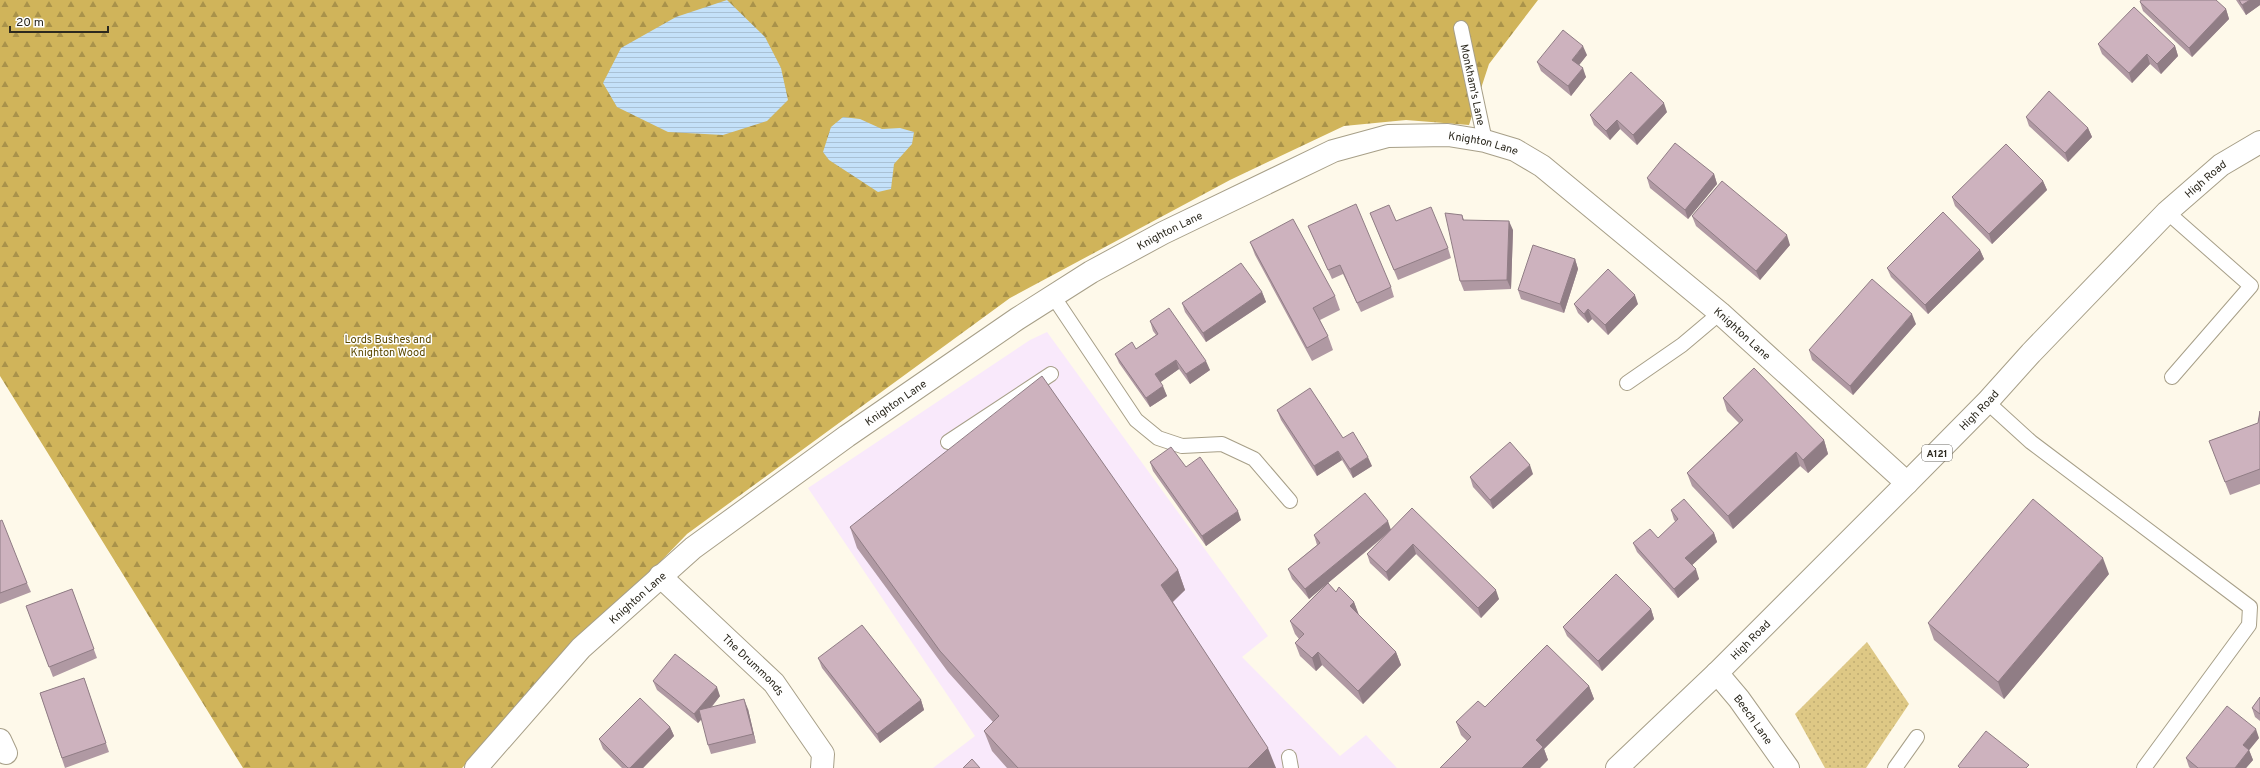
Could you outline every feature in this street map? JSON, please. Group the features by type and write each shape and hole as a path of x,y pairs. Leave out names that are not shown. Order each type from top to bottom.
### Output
{"street":[{"name":"Knighton Lane","path":"476,768 581,648 660,576 693,548 847,436 1017,319 1053,296 1163,232 1333,151 1388,136 1448,135 1485,141 1515,150 1542,166 1720,313 1907,483"},
{"name":"High Road","path":"1617,768 1717,673 1907,483 1987,402 2031,353 2167,212 2221,165 2260,142"},
{"name":"The Drummonds","path":"660,576 774,683 823,754 822,768"},
{"name":"Beech Lane","path":"1717,673 1739,700 1788,768"}],"lane":[{"name":"Monkham's Lane","path":"1461,28 1485,141"},
{"path":"2167,212 2256,290 2172,377"},
{"path":"1053,296 1136,420 1158,438 1182,446 1222,444 1254,459 1290,501"},
{"path":"1627,383 1682,345 1720,313"},
{"path":"948,442 1051,374"},
{"path":"1987,402 2031,442 2250,607 2249,625 2144,768"},
{"path":"1895,768 1917,737"}],"shaded area":[{"path":"1047,332 1268,636 1242,657 1340,756 1366,735 1397,768 933,768 975,736 808,488 1030,340"},
{"path":"1867,642 1909,704 1866,768 1825,768 1795,714"}],"green space":[{"name":"Lords Bushes and Knighton Wood","path":"0,0 1538,0 1489,64 1469,125 1406,120 1344,126 1230,180 1010,298 687,534 462,768 243,768 0,376"}],"water":[{"path":"727,0 765,37 781,68 788,100 767,121 723,135 668,132 617,107 603,83 621,48 676,17"},
{"path":"843,117 860,119 882,129 900,128 914,132 912,144 894,164 891,189 878,192 829,160 823,152 831,127"}],"building":[{"path":"2141,0 2216,0 2226,9 2189,48 2140,2"},
{"path":"2239,0 2250,0 2242,5"},
{"path":"2134,7 2175,46 2157,64 2147,54 2129,73 2098,44"},
{"path":"1563,30 1583,46 1572,60 1583,68 1568,86 1537,62"},
{"path":"1631,72 1664,103 1633,135 1617,120 1606,131 1590,115"},
{"path":"2049,91 2088,128 2065,153 2026,117"},
{"path":"1675,143 1714,174 1685,210 1647,178"},
{"path":"2006,144 2043,181 1989,234 1952,197"},
{"path":"1722,181 1787,235 1756,271 1692,216"},
{"path":"1356,204 1391,287 1357,303 1340,265 1328,270 1308,226"},
{"path":"1389,205 1396,221 1431,207 1448,248 1394,270 1370,213"},
{"path":"1943,212 1980,250 1925,305 1887,268"},
{"path":"1445,213 1462,215 1463,220 1509,221 1507,280 1460,281"},
{"path":"1293,219 1335,296 1313,308 1328,336 1307,348 1250,242"},
{"path":"1533,245 1575,259 1560,304 1518,290"},
{"path":"1241,263 1262,292 1203,333 1182,303"},
{"path":"1608,269 1635,295 1605,325 1588,309 1584,314 1574,304"},
{"path":"1872,279 1912,314 1850,386 1809,350"},
{"path":"1169,308 1206,361 1186,374 1176,360 1155,374 1163,386 1146,398 1115,354 1132,342 1136,349 1158,334 1150,321"},
{"path":"1754,368 1824,440 1803,460 1796,452 1728,516 1687,473 1743,420 1723,398"},
{"path":"1042,376 1178,570 1161,585 1268,748 1248,768 1018,768 984,731 999,716 940,651 850,527"},
{"path":"1310,388 1343,438 1353,432 1368,457 1350,469 1338,451 1314,466 1277,410"},
{"path":"2260,411 2260,469 2225,482 2209,441 2258,423"},
{"path":"1510,442 1530,465 1490,500 1470,477"},
{"path":"1171,447 1186,467 1200,457 1238,511 1202,536 1150,462"},
{"path":"1365,493 1388,521 1305,589 1288,569 1320,543 1314,535"},
{"path":"1684,499 1714,533 1685,558 1696,569 1674,589 1633,543 1650,529 1658,538 1678,519 1671,510"},
{"path":"2033,499 2103,558 1998,682 1928,623"},
{"path":"1412,508 1496,590 1478,608 1413,544 1386,572 1367,554"},
{"path":"2,520 27,583 0,593 0,521"},
{"path":"1616,574 1651,609 1598,661 1563,627"},
{"path":"1328,583 1336,592 1339,587 1354,602 1350,606 1396,652 1358,691 1318,652 1312,658 1295,643 1304,634 1290,621"},
{"path":"72,589 94,649 49,667 26,606"},
{"path":"862,625 921,700 877,734 818,658"},
{"path":"1547,645 1589,686 1536,740 1543,747 1522,768 1440,768 1471,737 1456,722 1478,701 1485,707"},
{"path":"675,654 717,687 694,714 653,681"},
{"path":"84,678 106,743 62,758 40,693"},
{"path":"2260,697 2260,714 2252,708"},
{"path":"640,698 670,727 630,768 628,768 599,739"},
{"path":"744,699 753,734 708,745 699,710"},
{"path":"2227,706 2256,729 2243,745 2249,750 2235,768 2198,768 2186,758"},
{"path":"1986,731 2029,765 2026,768 1960,768 1958,766"},
{"path":"972,759 980,768 963,768"}]}
